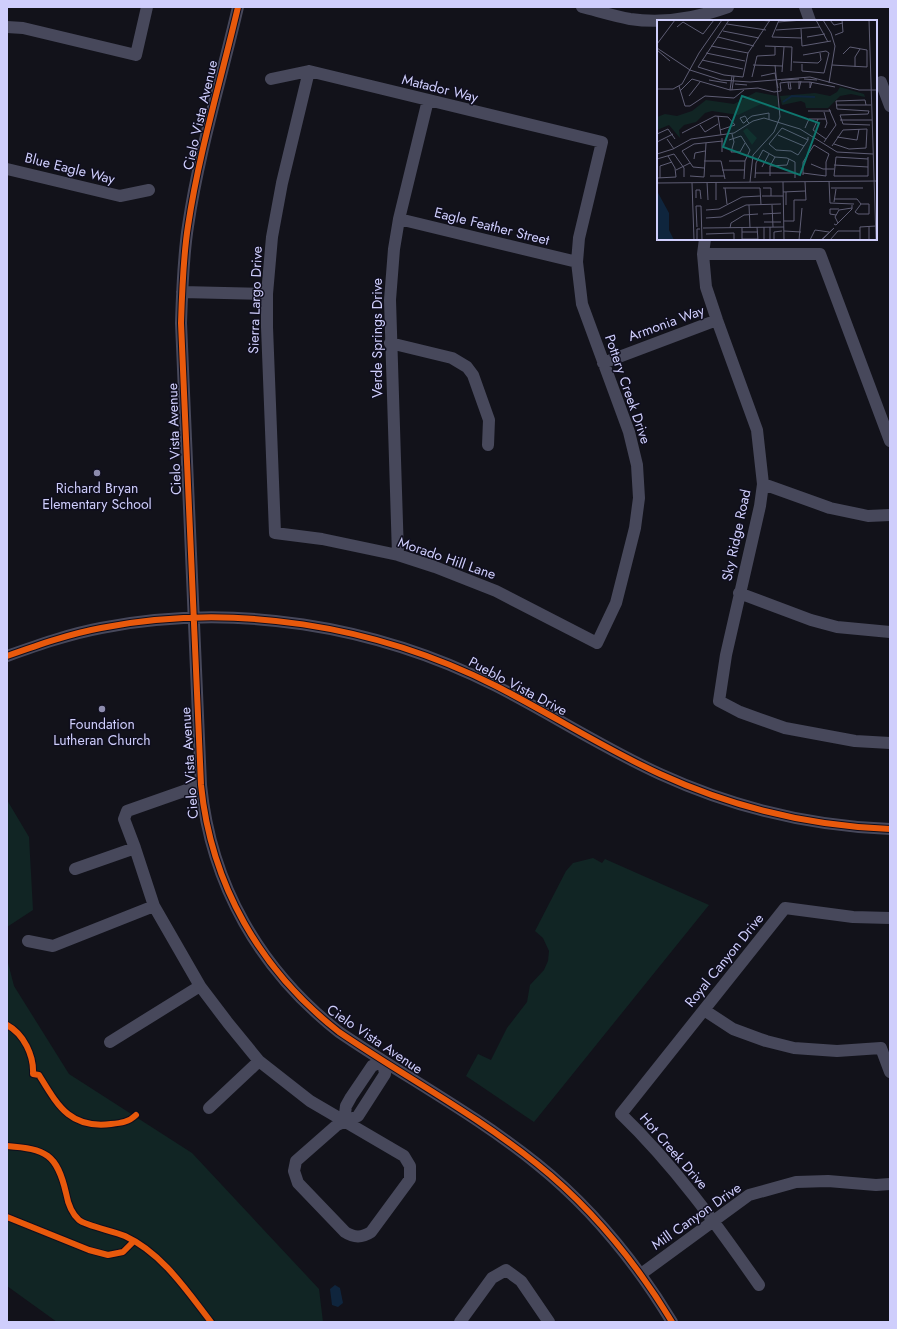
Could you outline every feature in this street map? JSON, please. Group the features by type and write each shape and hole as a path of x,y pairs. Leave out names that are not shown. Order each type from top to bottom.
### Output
{"street":[{"path":"7,27 23,28 136,55 147,7"},
{"name":"Cielo Vista Avenue","path":"238,7 199,167 187,227 182,292 193,618 201,785 207,829 222,878 244,924 262,952 297,994 321,1018 338,1032 467,1114 538,1165 570,1192 599,1222 642,1274 672,1322"},
{"path":"582,7 631,19 657,20"},
{"path":"675,20 708,14 728,7"},
{"path":"805,7 810,20"},
{"name":"Matador Way","path":"270,79 309,71 602,142"},
{"name":"Sierra Largo Drive","path":"275,533 267,294 272,237 282,183 309,71"},
{"path":"882,81 890,106"},
{"name":"Verde Springs Drive","path":"398,555 390,343 390,300 394,249 428,100"},
{"name":"Pottery Creek Drive","path":"598,643 616,604 634,528 639,498 637,466 629,432 582,304 577,262 579,238 602,142"},
{"name":"Blue Eagle Way","path":"7,168 120,196 149,190"},
{"name":"Eagle Feather Street","path":"400,219 577,262"},
{"name":"Sky Ridge Road","path":"705,240 703,254 706,287 757,430 763,484 760,506 726,655 719,701 740,712 785,728 855,741 890,743"},
{"path":"703,254 820,254 890,441"},
{"path":"182,292 267,294"},
{"name":"Armonia Way","path":"603,363 717,320"},
{"path":"390,343 452,358 467,367 473,375 489,420 488,445"},
{"path":"763,484 830,508 868,516 890,515"},
{"name":"Morado Hill Lane","path":"275,533 322,539 398,555 435,567 496,591 598,643"},
{"path":"739,593 811,620 837,627 890,632"},
{"name":"Pueblo Vista Drive","path":"7,656 50,641 102,628 174,619 244,619 305,625 350,633 402,647 451,665 497,686 659,774 704,792 755,808 814,821 890,829"},
{"path":"201,785 127,811 124,819 136,848 154,906 200,986 259,1061 310,1101 344,1121 404,1156 410,1166 410,1179 371,1232 364,1236 358,1237 351,1236 345,1232 298,1183 294,1171 296,1161 336,1125 344,1121 358,1116 385,1074 383,1061 372,1066 358,1087 346,1106 344,1121"},
{"path":"75,869 136,848"},
{"path":"28,941 53,946 154,906"},
{"name":"Royal Canyon Drive","path":"621,1114 785,908 853,917 890,918"},
{"path":"110,1042 200,986"},
{"path":"704,1010 733,1029 766,1041 794,1048 837,1051 881,1048 890,1072"},
{"path":"209,1108 259,1061"},
{"path":"358,1087 372,1095"},
{"name":"Hot Creek Drive","path":"621,1114 647,1139 713,1221 759,1285"},
{"name":"Mill Canyon Drive","path":"642,1274 749,1195 796,1182 828,1181 876,1185 890,1184"},
{"path":"460,1322 492,1278 506,1270 521,1281 549,1322"}],"green space":[{"path":"7,800 29,837 33,910 7,927"},
{"path":"593,858 602,863 605,859 709,905 534,1122 466,1076 478,1054 491,1060 507,1028 527,1002 530,985 544,970 548,961 549,951 543,938 535,931 566,871 573,863"},
{"path":"7,959 14,986 69,1074 192,1153 319,1289 323,1322 57,1322 7,1286"}],"water":[{"path":"335,1285 340,1288 343,1303 338,1307 332,1305 330,1289"}],"cycle path":[{"path":"238,7 204,143 193,198 185,250 181,323 201,785 207,822 216,857 228,891 244,923 263,953 311,1008 339,1032 465,1112 513,1146 557,1181 577,1199 612,1237 643,1278 672,1322"},
{"path":"7,656 77,633 151,621 202,618 253,619 303,624 353,634 402,648 450,665 496,686 639,764 687,786 715,796 772,813 801,819 831,824 890,829"},
{"path":"7,1025 18,1034 27,1046 32,1060 33,1074 39,1075 59,1105 75,1119 85,1123 97,1125 121,1123 128,1121 136,1115"},
{"path":"7,1146 31,1149 48,1156 54,1162 58,1170 69,1205 76,1217 88,1224 125,1236 151,1252 173,1274 211,1322"},
{"path":"7,1217 89,1250 108,1255 123,1252 134,1241"}],"place":[{"name":"Richard Bryan Elementary School","path":"97,473"},
{"name":"Foundation Lutheran Church","path":"102,709"}]}
